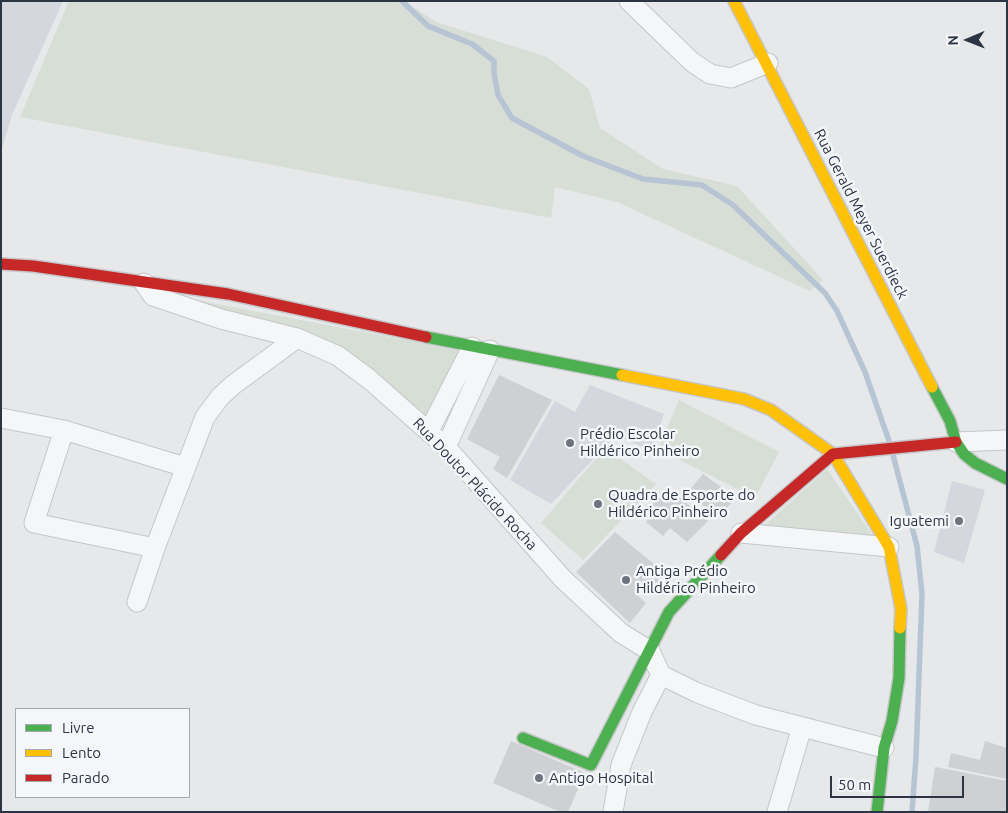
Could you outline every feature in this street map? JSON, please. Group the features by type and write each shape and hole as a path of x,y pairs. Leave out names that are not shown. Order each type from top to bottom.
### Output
{"street":[{"path":"629,1 692,62 710,74 731,78 768,63"},
{"name":"Rua Gerald Meyer Suerdieck","path":"734,1 768,63 950,421 956,442"},
{"path":"1,264 33,266 228,294 481,349 744,399 771,410 833,454 889,547 898,585 900,652 896,698 884,748 877,812"},
{"name":"Rua Doutor Plácido Rocha","path":"144,283 153,296 221,319 297,338 338,356 369,379 429,430 563,579 621,633 650,651"},
{"path":"137,602 199,429 220,398 297,338"},
{"path":"429,430 481,349"},
{"path":"446,447 481,349"},
{"path":"1,418 64,430 185,466"},
{"path":"64,430 34,522 155,548"},
{"path":"523,738 591,765 669,612 741,533 833,454 956,442 1007,440"},
{"path":"956,442 964,454 975,463 1007,480"},
{"path":"741,533 889,547"},
{"path":"650,651 661,675 724,704 884,748"},
{"path":"613,812 621,766 642,712 661,675"},
{"path":"776,812 802,727"}],"shaded area":[{"path":"1,1 63,1 12,115 1,152"},
{"path":"69,1 404,1 436,22 547,57 589,89 600,128 663,169 737,186 823,280 810,291 617,202 555,187 551,218 20,117"},
{"path":"171,295 462,351 426,419 297,331"},
{"name":"Prédio Escolar Hildérico Pinheiro","path":"590,385 664,414 651,451 616,435 551,504 510,480 555,401 575,412"},
{"path":"679,400 779,452 755,498 658,449"},
{"name":"Quadra de Esporte do Hildérico Pinheiro","path":"605,448 656,484 583,560 541,523"},
{"path":"827,469 873,536 765,525"},
{"name":"Iguatemi","path":"952,481 985,490 964,563 934,552"}],"building":[{"path":"499,375 552,400 507,478 493,469 500,457 467,439"},
{"path":"703,474 736,498 717,518 688,492"},
{"path":"669,488 708,521 687,542 670,528 663,536 646,522 652,515 646,510"},
{"name":"Antiga Prédio Hildérico Pinheiro","path":"615,532 670,577 653,596 640,584 634,592 646,603 630,623 576,572"},
{"name":"Antigo Hospital","path":"511,741 585,773 568,812 560,812 493,783"},
{"path":"985,741 1007,748 1007,779 948,767 951,753 980,760"},
{"path":"935,767 1007,781 1007,812 928,812"}],"waterway":[{"path":"402,1 428,26 472,44 494,61 498,95 512,118 583,156 643,179 702,185 733,205 825,293 837,311 865,372 889,441"},
{"path":"893,455 917,546 922,594 912,812"}],"traffic: fast":[{"path":"426,337 622,375"},
{"path":"932,387 950,421 956,442 964,454 975,463 1007,479"},
{"path":"523,738 591,765 669,612 721,555"},
{"path":"877,812 884,748 892,721 899,678 900,628"}],"traffic: slow":[{"path":"734,1 932,387"},
{"path":"622,375 744,399 771,410 833,454 889,547 901,609 900,628"}],"traffic: jam":[{"path":"1,264 33,266 228,294 426,337"},
{"path":"721,555 741,533 833,454 956,442"}],"place":[{"name":"Prédio Escolar Hildérico Pinheiro","path":"570,443"},
{"name":"Quadra de Esporte do Hildérico Pinheiro","path":"598,504"},
{"name":"Iguatemi","path":"959,521"},
{"name":"Antiga Prédio Hildérico Pinheiro","path":"626,580"},
{"name":"Antigo Hospital","path":"539,778"}]}
